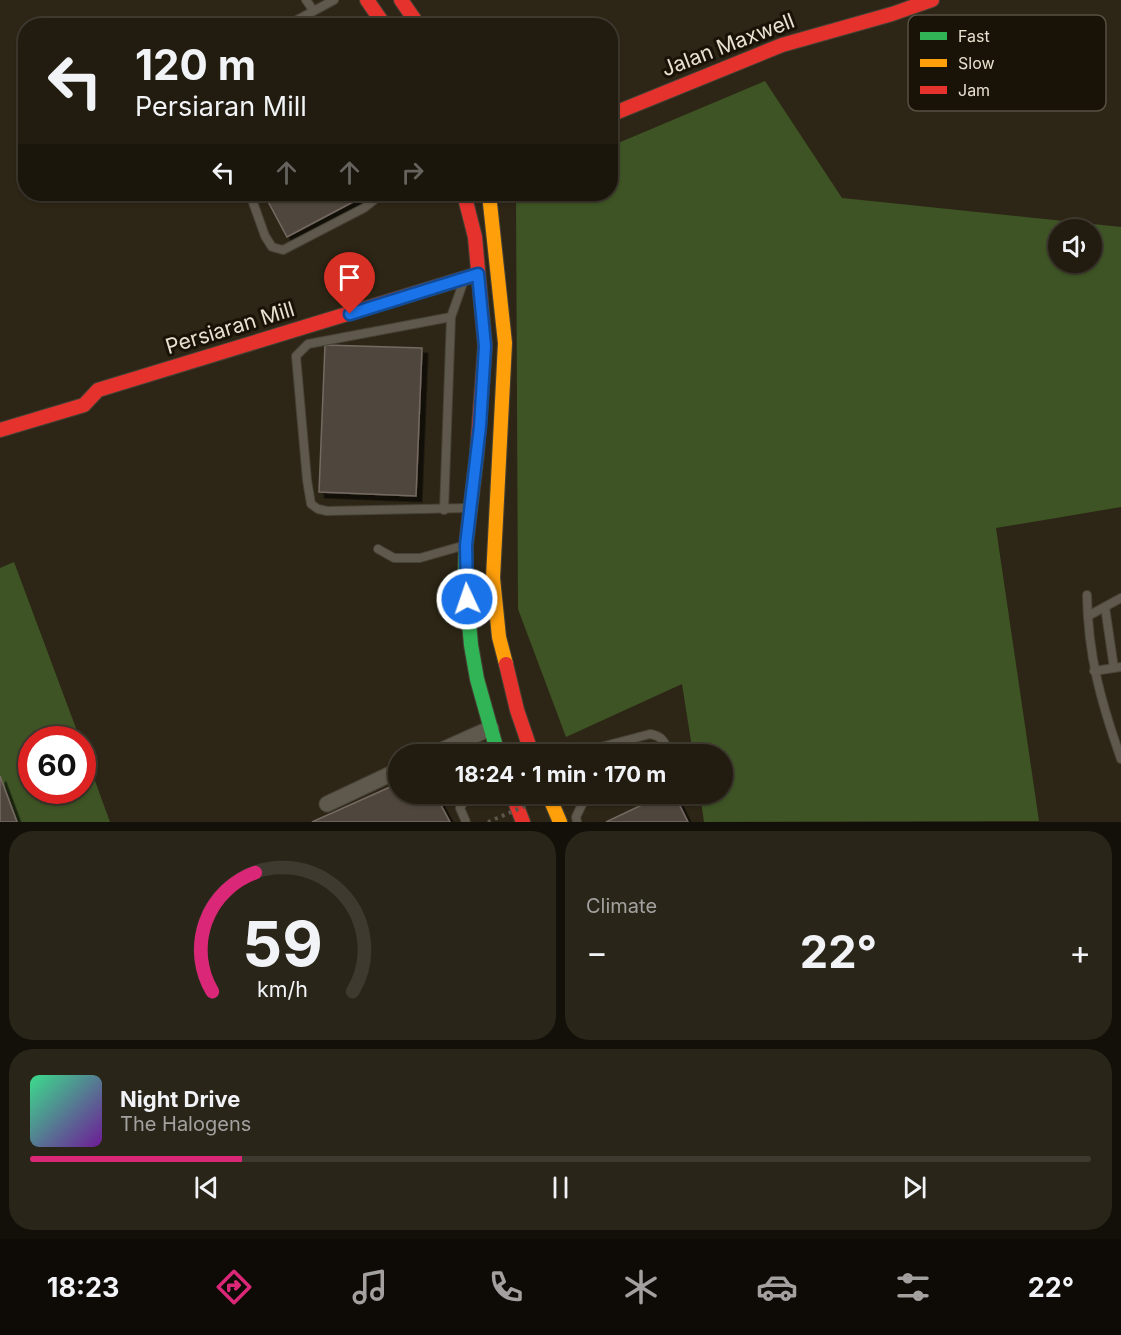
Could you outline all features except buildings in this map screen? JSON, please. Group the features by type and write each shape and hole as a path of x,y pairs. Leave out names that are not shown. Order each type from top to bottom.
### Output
{"main road":[{"path":"367,0 379,18"},
{"path":"401,0 413,18"},
{"name":"Jalan Maxwell","path":"618,112 782,45 924,1"},
{"path":"466,201 475,237 471,276 485,346 480,426 466,545 465,576 471,645 477,679 495,744"},
{"path":"490,201 505,343 493,578 499,636 517,710 529,744"},
{"name":"Persiaran Mill","path":"0,430 84,405 98,390 471,276"},
{"path":"516,804 523,822"},
{"path":"552,804 560,822"}],"street":[{"path":"455,744 490,728"},
{"path":"327,804 388,775"}],"lane":[{"path":"306,0 314,10"},
{"path":"300,18 334,0"},
{"path":"252,201 265,236 272,247 283,250 364,208 373,201"},
{"path":"444,510 451,317 471,276"},
{"path":"451,317 308,344 296,356 307,480 311,504 327,511 471,508"},
{"path":"378,549 394,558 420,558 466,545"},
{"path":"1088,595 1094,671 1102,706 1121,759"},
{"path":"1088,616 1121,598"},
{"path":"1094,671 1118,668 1105,607"},
{"path":"612,744 650,734 658,735 666,744"},
{"path":"462,804 460,808 466,822"},
{"path":"577,822 576,817 582,804"}],"path":[{"path":"488,822 530,804"}],"green space":[{"path":"765,81 842,198 1048,219 1048,273 1102,273 1102,225 1121,227 1121,507 996,528 1039,821 704,822 701,804 733,804 733,744 691,744 682,684 566,737 518,609 516,201 618,201 618,143"},
{"path":"14,562 75,726 18,726 18,804 96,804 96,784 110,822 0,822 0,568"}],"traffic: fast":[{"path":"477,453 466,545 465,576 471,645 477,679 495,744"}],"traffic: slow":[{"path":"490,201 505,343 493,578 499,637 506,664"},
{"path":"552,804 560,822"}],"traffic: jam":[{"path":"367,0 379,18"},
{"path":"401,0 413,18"},
{"path":"618,112 782,45 892,14 932,0"},
{"path":"466,201 475,237 485,346 477,453"},
{"path":"0,430 84,405 98,390 478,274"},
{"path":"506,664 517,710 529,744"},
{"path":"516,804 523,822"}],"route":[{"path":"350,314 478,274 485,346 480,426 466,545 467,599"}]}
